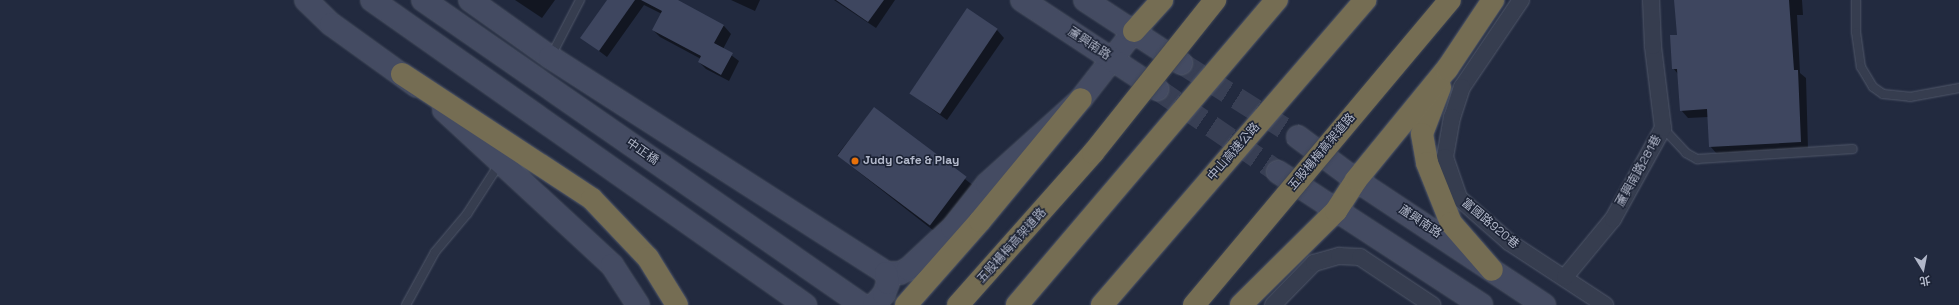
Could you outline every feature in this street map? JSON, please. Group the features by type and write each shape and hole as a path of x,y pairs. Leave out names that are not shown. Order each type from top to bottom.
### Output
{"highway":[{"path":"1134,31 1162,0"},
{"name":"五股楊梅高架道路","path":"958,305 1093,153 1215,0"},
{"path":"1017,305 1277,0"},
{"name":"中山高速公路","path":"1102,305 1365,0"},
{"name":"五股楊梅高架道路","path":"1194,305 1450,0"},
{"path":"1241,305 1336,211 1356,180 1448,69 1493,0"},
{"path":"1448,69 1422,134 1427,162 1451,223 1492,270"},
{"path":"402,74 592,199 648,258 677,305"},
{"path":"906,305 980,221 1080,99"}],"street":[{"path":"306,0 331,24 402,74 502,161 612,265 638,305"},
{"path":"372,0 805,305"},
{"name":"中正橋","path":"423,0 862,305"},
{"path":"470,0 550,57 886,273 900,273 908,269 952,228 987,184 1080,99 1113,60 1134,31"},
{"name":"蘆興南路","path":"1022,0 1157,89"},
{"path":"1086,0 1181,63"},
{"name":"富國路920巷","path":"1521,0 1462,88 1452,117 1445,157 1459,198 1509,242 1565,277 1605,305"},
{"name":"蘆興南路281巷","path":"1565,277 1613,219 1663,128 1653,46 1651,0"},
{"name":"蘆興南路","path":"1298,137 1356,180 1544,305"},
{"path":"1278,172 1481,305"},
{"path":"1273,305 1314,263 1339,256 1360,257 1432,305"},
{"path":"874,305 884,294 888,283 886,273"}],"lane":[{"path":"550,57 580,0"},
{"path":"1856,0 1856,32 1861,67 1873,87 1883,94 1910,97 1959,88"},
{"path":"1663,128 1686,153 1697,159 1853,148"},
{"path":"406,305 435,252 467,214 502,161"}],"building":[{"path":"607,0 635,0 599,51 580,38"},
{"path":"641,0 678,0 724,25 714,43 733,53 721,75 698,62 701,56 652,30 662,11"},
{"path":"836,0 884,0 868,22"},
{"path":"1674,0 1789,0 1794,70 1798,70 1801,142 1709,147 1707,109 1680,111 1677,69 1672,69 1670,35 1677,35"},
{"path":"967,8 998,29 940,114 909,93"},
{"path":"874,107 967,177 930,226 837,156"}],"tunnel":[{"path":"1181,63 1298,137"},
{"path":"1157,89 1278,172"}],"place":[{"name":"Judy Cafe & Play","path":"855,161"}]}
